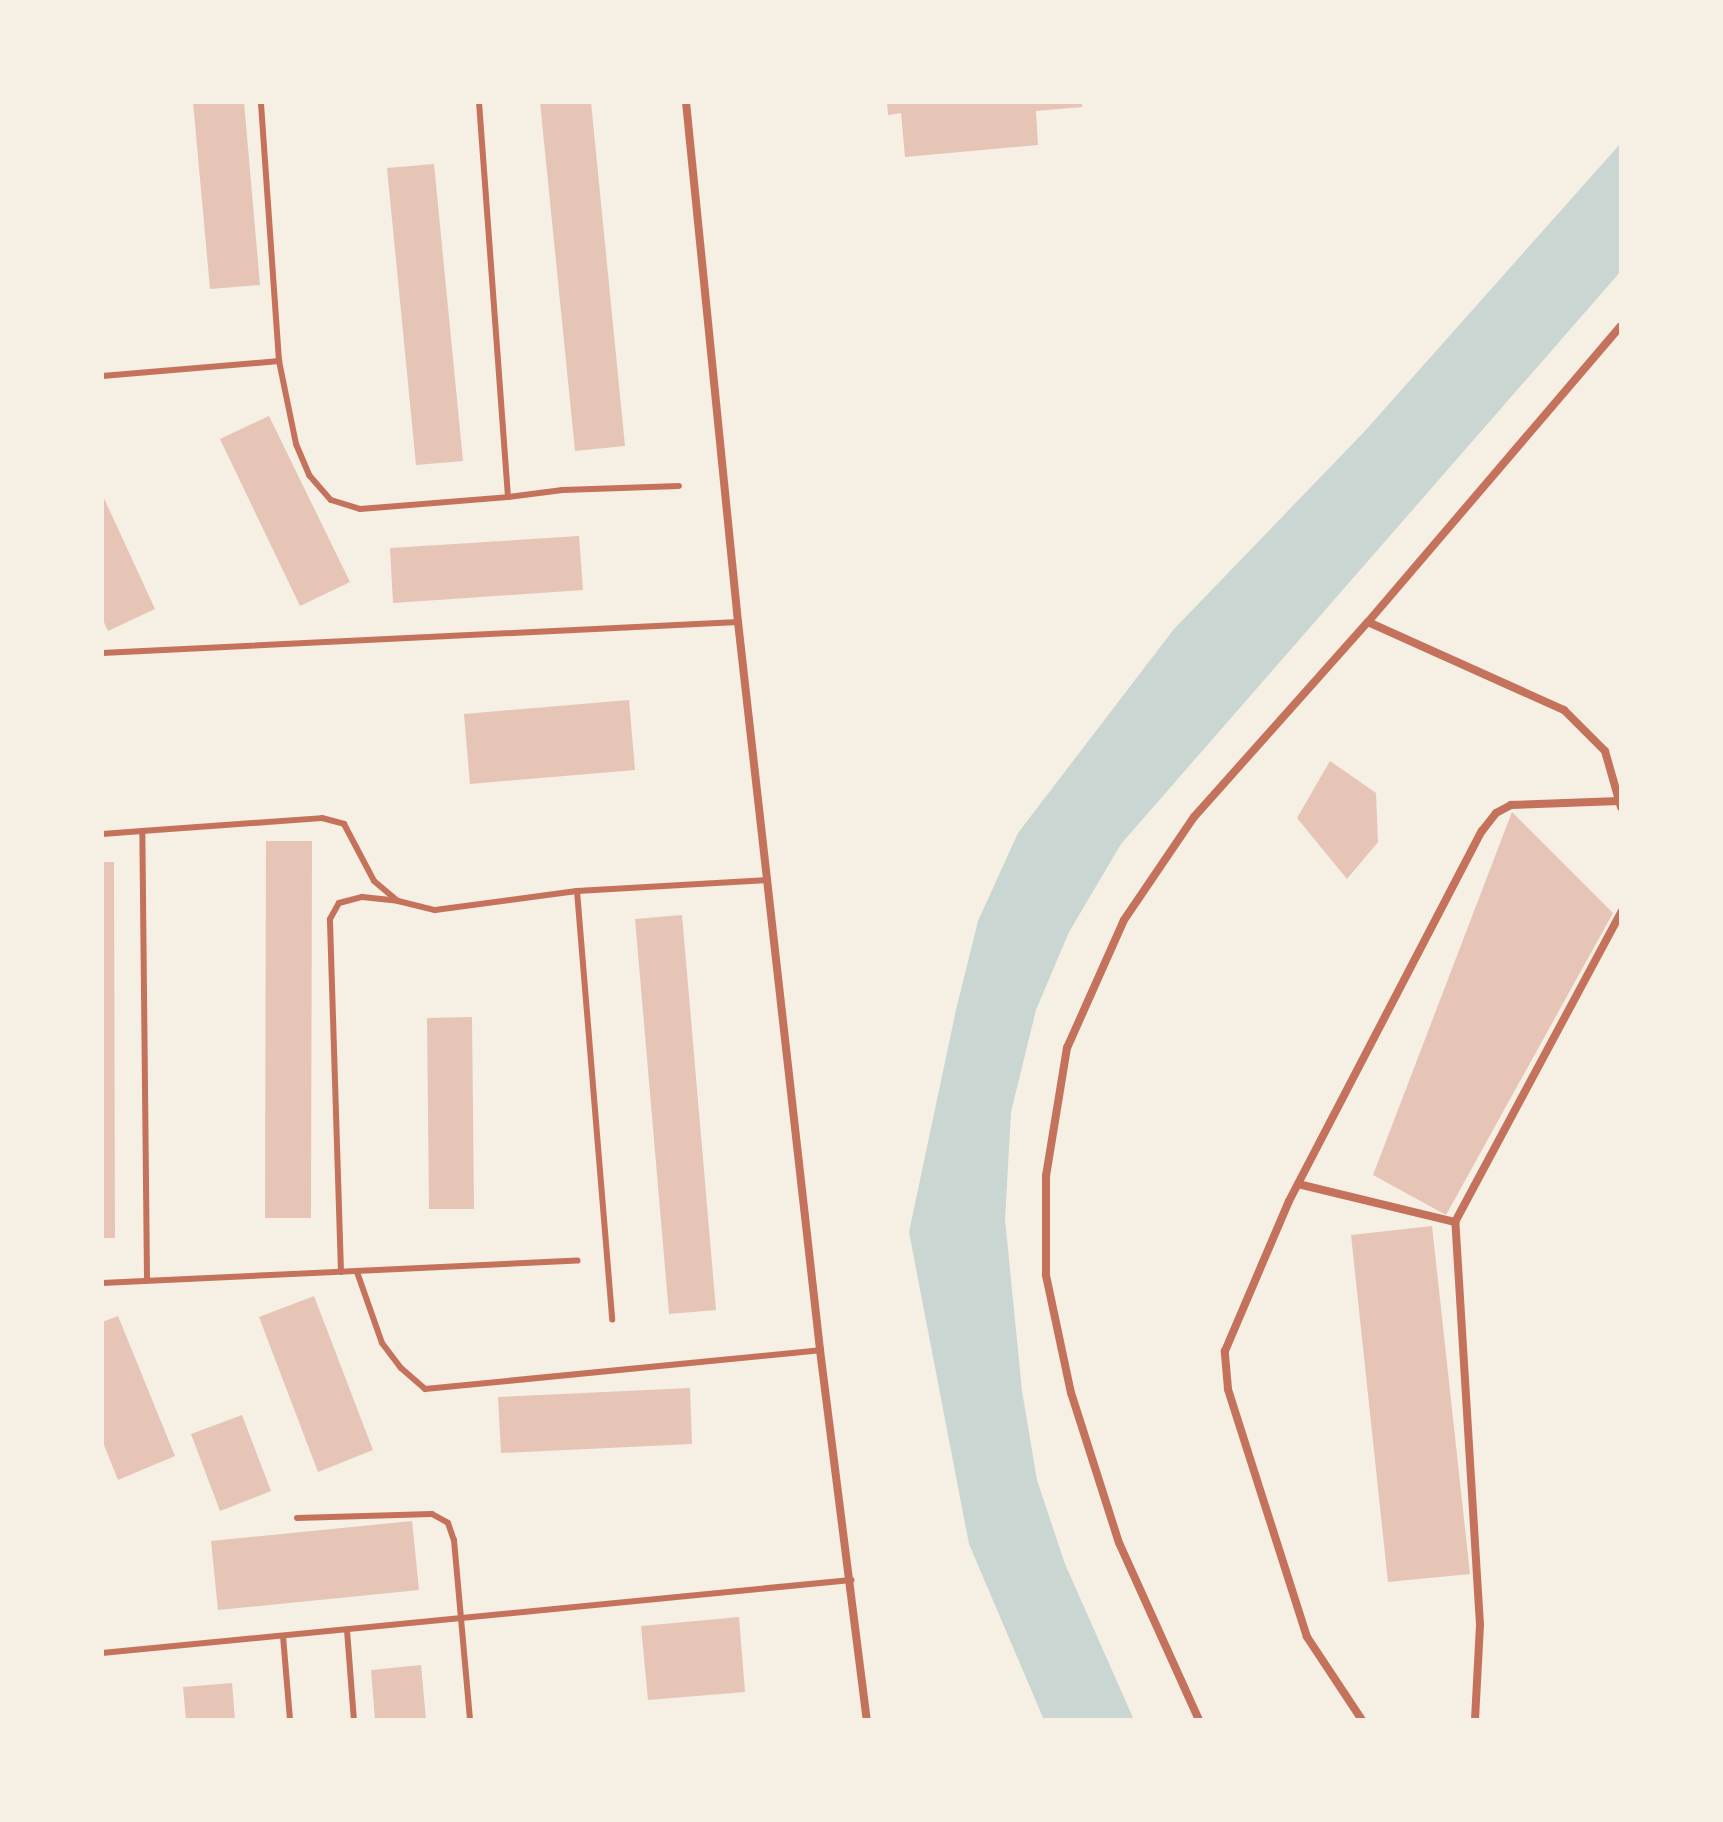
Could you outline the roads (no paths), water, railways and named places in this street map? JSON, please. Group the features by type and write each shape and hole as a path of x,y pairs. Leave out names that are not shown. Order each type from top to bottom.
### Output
{"street":[{"path":"686,102 738,622 820,1350 867,1720"},
{"path":"1199,1720 1119,1543 1071,1393 1046,1275 1046,1176 1067,1048 1124,920 1194,817 1368,622 1621,326"},
{"path":"1362,1720 1307,1637 1228,1389 1225,1351 1243,1301 1298,1184 1482,831 1496,813 1525,804 1620,804 1605,751 1564,710 1368,622"},
{"path":"1475,1720 1480,1625 1455,1222 1621,912"},
{"path":"1298,1184 1455,1222"}],"lane":[{"path":"261,102 279,361 296,444 309,475 331,500 360,509 563,490 679,486"},
{"path":"479,102 508,497"},
{"path":"102,376 279,361"},
{"path":"102,653 738,622"},
{"path":"102,834 322,818 344,824 374,881 398,901"},
{"path":"142,831 147,1278"},
{"path":"341,1272 330,919 339,903 362,897 435,910 577,891 767,880"},
{"path":"577,891 612,1320"},
{"path":"102,1283 147,1278 577,1261"},
{"path":"357,1272 382,1343 401,1368 425,1389 820,1350"},
{"path":"297,1518 432,1514 448,1523 454,1540 470,1720"},
{"path":"102,1653 851,1580"},
{"path":"347,1630 354,1720"},
{"path":"283,1636 290,1720"}]}
